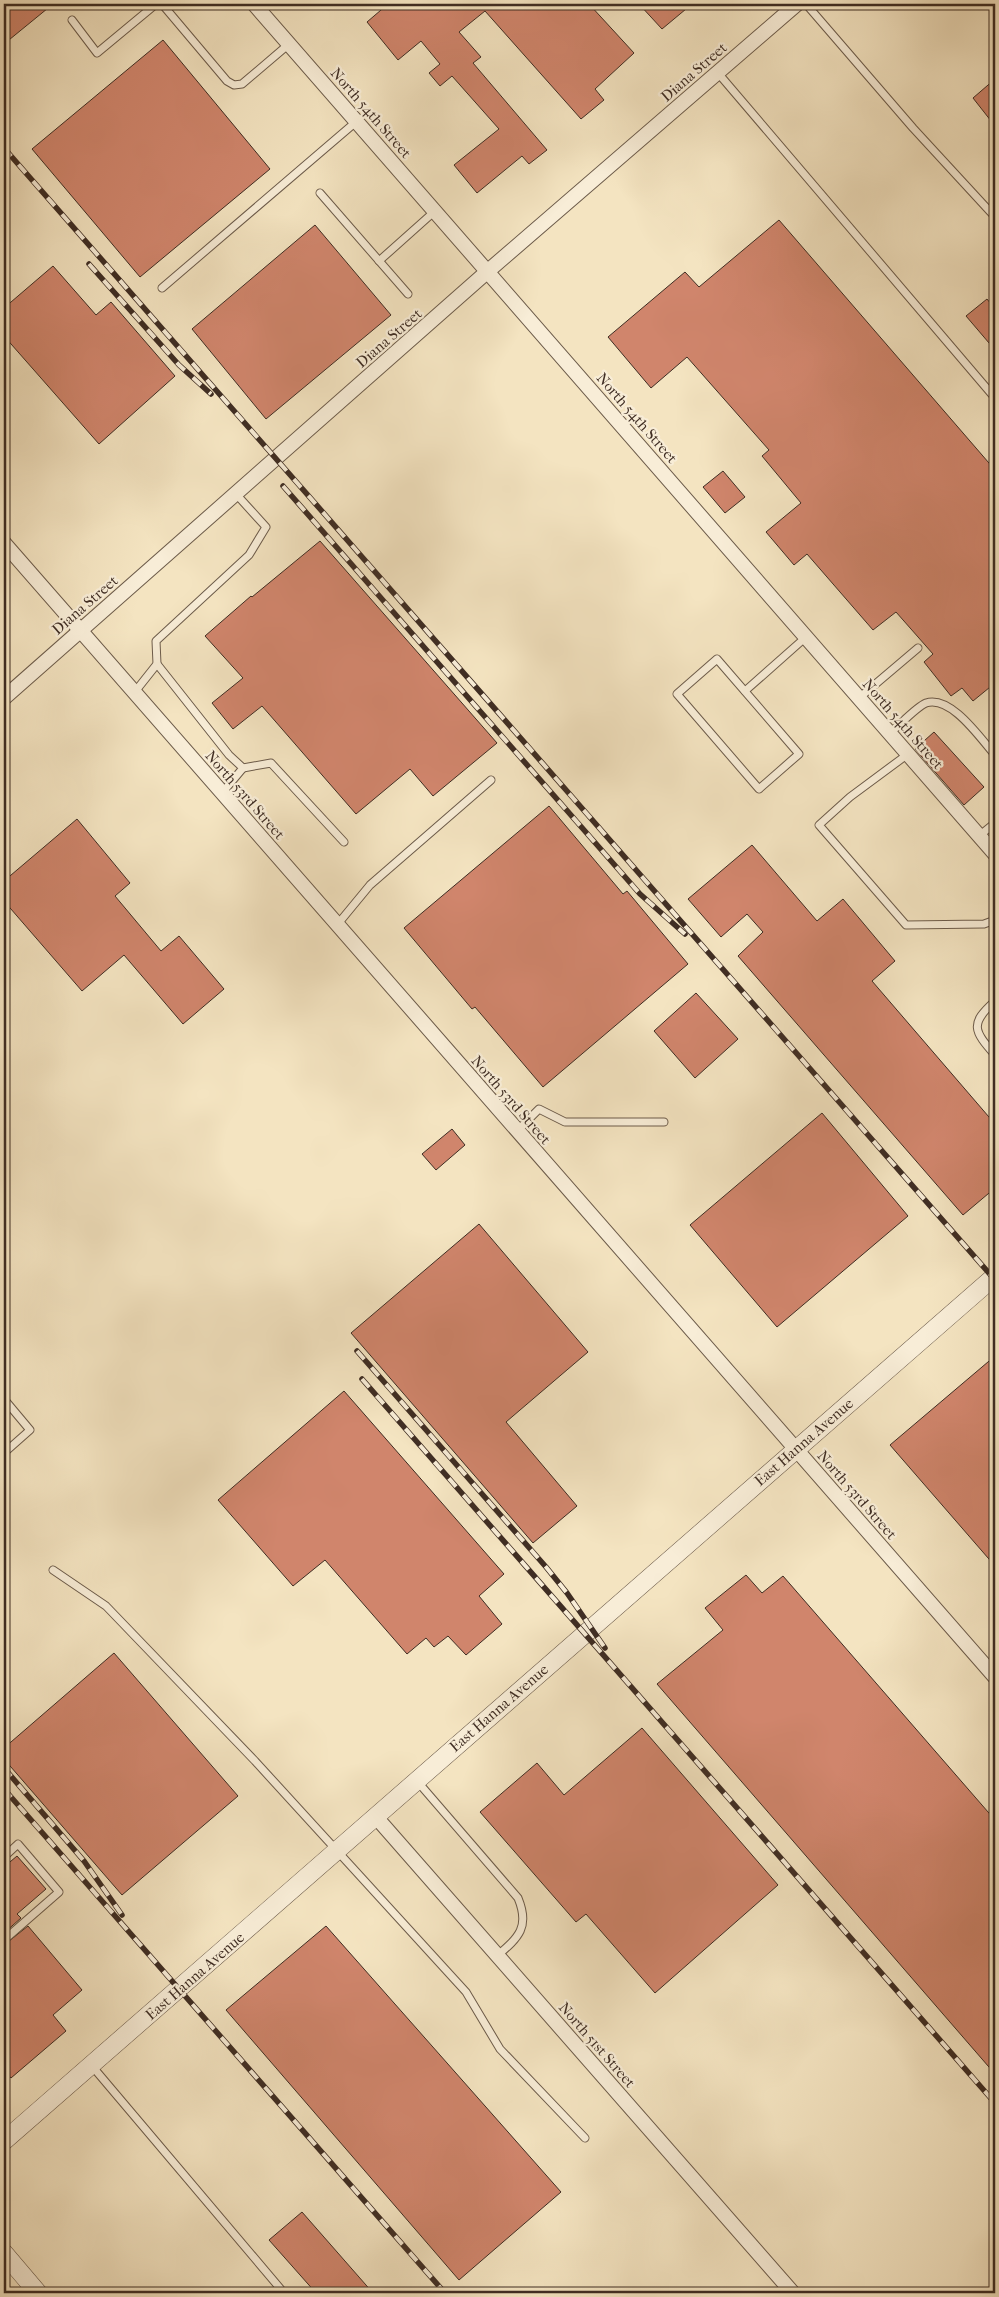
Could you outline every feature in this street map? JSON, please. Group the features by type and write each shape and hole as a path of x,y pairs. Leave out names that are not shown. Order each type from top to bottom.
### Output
{"street":[{"name":"North 54th Street","path":"254,4 995,854"},
{"name":"Diana Street","path":"4,698 488,271 797,4"},
{"name":"North 53rd Street","path":"4,544 995,1677"},
{"name":"East Hanna Avenue","path":"4,2141 995,1276"},
{"name":"North 51st Street","path":"376,1817 793,2293"},
{"path":"4,2253 38,2293"}],"lane":[{"path":"72,20 97,53 156,4"},
{"path":"162,4 227,81 234,85 242,84 289,44"},
{"path":"806,4 913,128 995,217"},
{"path":"718,73 995,398"},
{"path":"162,288 357,121"},
{"path":"320,193 408,294"},
{"path":"379,261 435,211"},
{"path":"236,494 266,527 249,555 156,641 157,664 229,755 243,768"},
{"path":"745,691 806,637"},
{"path":"859,698 918,648"},
{"path":"717,659 745,691 799,754 758,788 677,694 717,659"},
{"path":"134,693 157,664"},
{"path":"890,734 924,704 936,702 951,706 995,755"},
{"path":"908,754 850,797 819,824 906,925 984,924 995,920"},
{"path":"222,793 243,768 271,763 344,842"},
{"path":"337,925 370,885 492,780"},
{"path":"979,836 995,823"},
{"path":"995,1001 982,1012 978,1023 978,1035 995,1054"},
{"path":"517,1131 539,1110 565,1122 664,1122"},
{"path":"4,1399 30,1430 4,1453"},
{"path":"53,1570 106,1606 255,1761 466,1992 500,2049 585,2138"},
{"path":"417,1781 518,1898 524,1912 523,1928 514,1942 497,1956"},
{"path":"4,1857 18,1844 60,1892 4,1940"},
{"path":"92,2065 284,2293"}],"building":[{"path":"4,4 53,4 4,44"},
{"path":"388,4 589,4 634,53 595,89 604,100 581,119 485,11 459,32 481,57 473,63 547,150 529,164 522,156 477,193 454,165 499,129 452,76 440,86 429,73 440,64 421,41 398,60 367,22"},
{"path":"639,4 692,4 662,29"},
{"path":"163,40 270,169 140,277 32,149"},
{"path":"995,79 995,126 973,98"},
{"path":"779,220 995,470 995,683 973,701 962,688 951,696 924,662 933,654 896,612 873,630 807,554 794,565 766,532 801,503 762,456 769,450 687,357 651,388 608,337 685,272 699,287"},
{"path":"315,225 391,315 266,419 192,329"},
{"path":"53,266 96,315 111,302 175,376 99,444 4,336 4,308"},
{"path":"987,299 995,309 995,350 966,316"},
{"path":"723,471 745,497 725,513 703,487"},
{"path":"320,541 497,743 433,796 410,769 356,814 262,706 233,729 212,703 243,678 205,636 251,596"},
{"path":"934,732 984,787 964,805 915,749"},
{"path":"549,806 623,894 627,891 688,964 543,1087 475,1007 472,1009 404,928"},
{"path":"77,819 130,883 115,896 161,951 179,936 224,989 183,1024 124,955 82,991 4,901 4,881"},
{"path":"752,845 817,921 843,899 895,961 872,981 995,1124 995,1188 963,1215 738,956 763,932 747,914 721,937 688,899"},
{"path":"696,993 738,1039 695,1078 654,1031"},
{"path":"822,1113 908,1216 777,1327 690,1225"},
{"path":"452,1129 465,1145 436,1170 422,1154"},
{"path":"479,1224 588,1352 506,1422 577,1506 533,1543 351,1333"},
{"path":"995,1356 995,1566 890,1445"},
{"path":"344,1391 504,1574 479,1596 502,1624 466,1655 448,1636 434,1647 426,1638 407,1654 325,1560 293,1586 218,1500"},
{"path":"746,1575 762,1593 783,1576 995,1820 995,2074 657,1684 723,1630 705,1608"},
{"path":"114,1653 238,1796 122,1895 4,1759 4,1748"},
{"path":"642,1728 778,1885 655,1993 586,1914 576,1922 480,1812 537,1763 564,1795"},
{"path":"17,1856 46,1889 17,1914 21,1918 4,1933 4,1867"},
{"path":"28,1926 82,1990 53,2015 66,2031 11,2078 4,2070 4,1945"},
{"path":"326,1926 561,2192 459,2280 226,2010"},
{"path":"302,2212 373,2293 316,2293 269,2240"}],"railway":[{"path":"4,148 995,1280"},
{"path":"89,264 179,365 211,394"},
{"path":"283,486 640,894 685,934"},
{"path":"357,1351 546,1567 567,1593 605,1648"},
{"path":"362,1379 995,2103"},
{"path":"4,1768 84,1861 122,1915"},
{"path":"4,1789 445,2293"}]}
